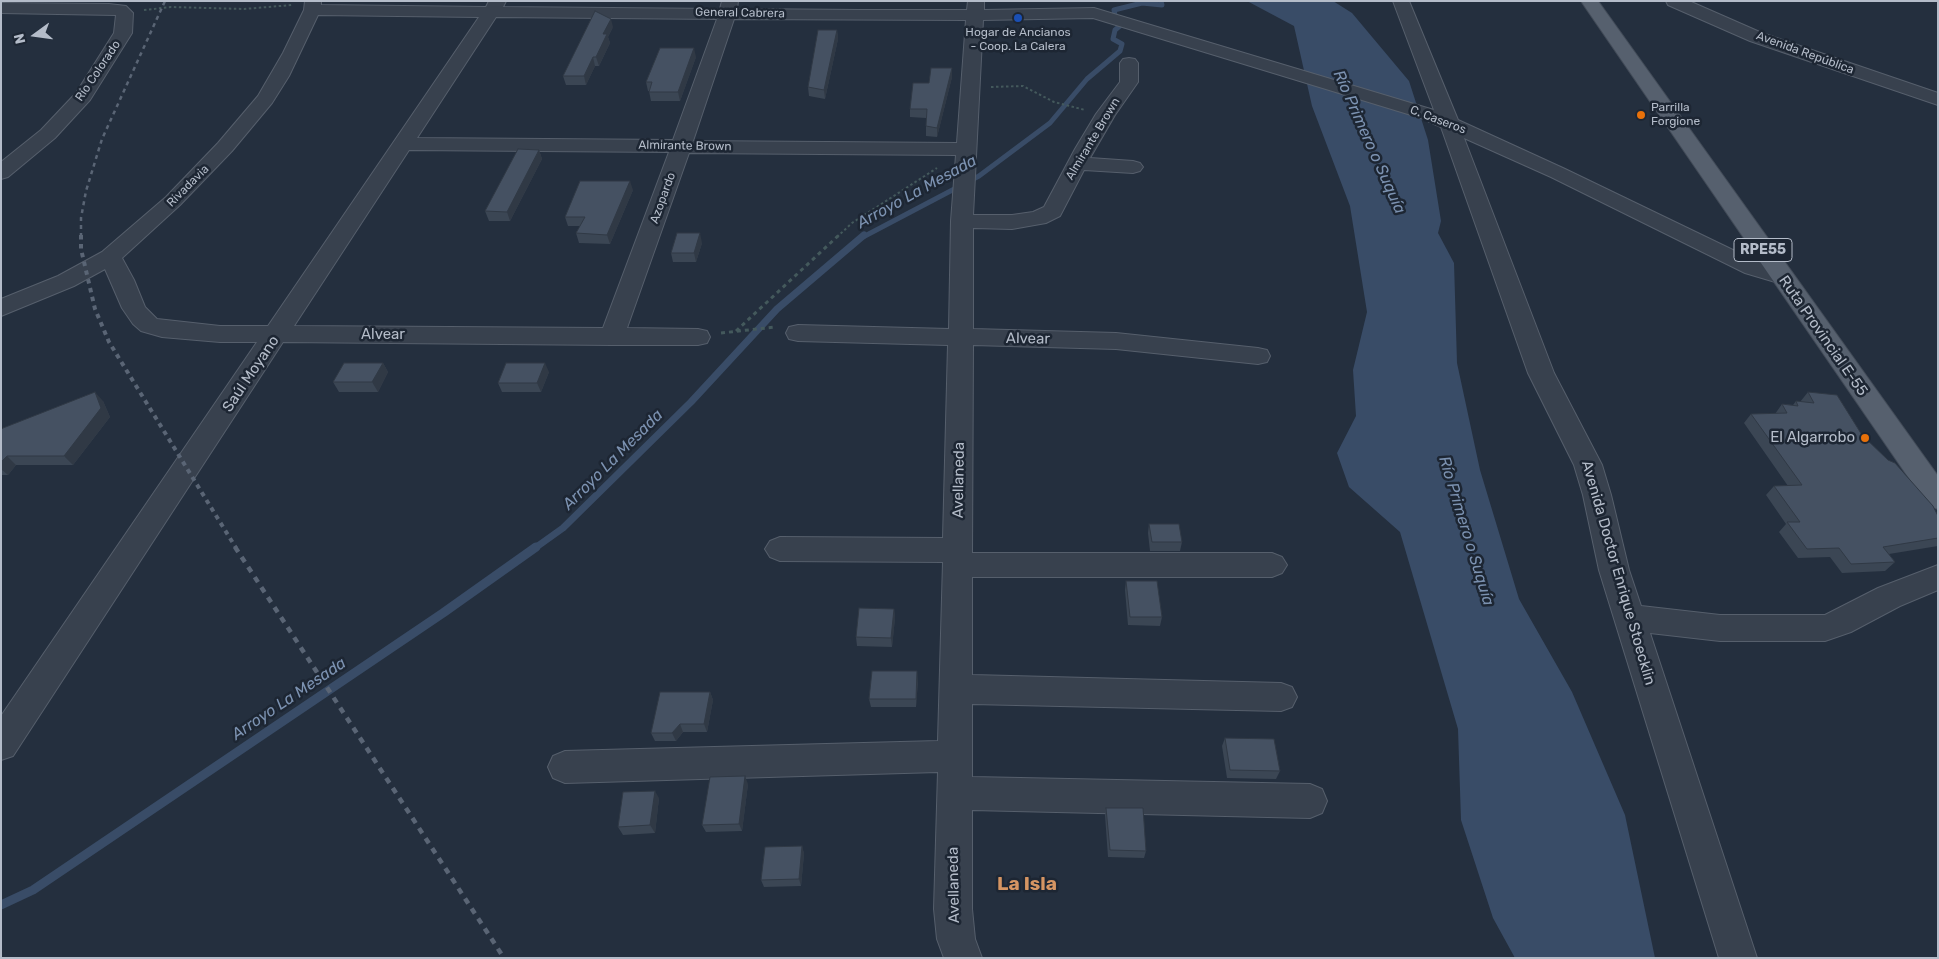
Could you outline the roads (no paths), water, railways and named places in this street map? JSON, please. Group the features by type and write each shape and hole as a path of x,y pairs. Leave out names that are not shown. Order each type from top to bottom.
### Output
{"main road":[{"name":"Ruta Provincial E-55","path":"1589,1 1938,498"}],"street":[{"name":"Avenida Doctor Enrique Stoecklin","path":"1400,1 1436,88 1437,118 1541,372 1588,465 1597,494 1614,570 1738,958"},
{"name":"Avenida República","path":"1674,1 1756,36 1938,99"},
{"name":"Avenida República","path":"1690,1 1787,41 1938,92"},
{"name":"General Cabrera","path":"307,5 976,8 1060,15 1078,7"},
{"name":"Rivadavia","path":"1,308 66,281 110,257 173,201 245,125 280,76 307,5"},
{"name":"Saúl Moyano","path":"1,745 495,6"},
{"name":"Río Colorado","path":"1,173 48,134 83,96 123,33 117,11 5,7"},
{"name":"Azopardo","path":"612,337 682,146 725,23 728,7"},
{"name":"C. Caseros","path":"1078,7 1437,118 1753,268 1782,277"},
{"name":"Avellaneda","path":"963,958 956,939 952,909 962,221 976,8"},
{"name":"Almirante Brown","path":"962,221 1012,222 1046,216 1056,206 1077,163 1106,114 1129,82 1128,63"},
{"name":"Almirante Brown","path":"404,144 966,149"},
{"path":"1077,163 1133,167"},
{"name":"Alvear","path":"110,257 123,280 134,308 141,318 149,326 184,332 698,337"},
{"name":"Alvear","path":"789,330 961,338 1116,341 1258,356"},
{"path":"780,549 958,558 1272,564"},
{"path":"1630,618 1720,628 1825,628 1840,623 1889,597 1938,577"},
{"path":"956,689 1281,697"},
{"path":"565,767 955,756"},
{"path":"955,793 1310,801"}],"water":[{"name":"Río Primero o Suquía","path":"1247,1 1333,1 1352,13 1409,81 1428,140 1441,221 1438,233 1454,263 1457,363 1480,470 1519,599 1572,692 1625,815 1655,958 1515,958 1493,918 1461,820 1458,729 1400,532 1349,487 1337,453 1356,416 1353,370 1367,312 1350,206 1312,106 1294,26"}],"waterway":[{"name":"Arroyo La Mesada","path":"863,237 979,176 1050,123 1087,79 1120,51 1122,44 1113,39 1115,30 1121,25 1116,20 1114,10 1142,3 1162,5 1161,1"},
{"name":"Arroyo La Mesada","path":"535,548 563,528 691,402 777,309 864,235"},
{"name":"Arroyo La Mesada","path":"1,905 33,890 443,613 536,547"}],"railway":[{"path":"165,1 102,139 86,191 81,218 81,249 95,309 109,342 236,548"},
{"path":"235,547 504,958"}],"place":[{"name":"Hogar de Ancianos - Coop. La Calera","path":"1018,18"},
{"name":"Parrilla Forgione","path":"1641,115"},
{"name":"El Algarrobo","path":"1865,438"}],"district":[{"name":"La Isla","path":"1027,885"}]}
